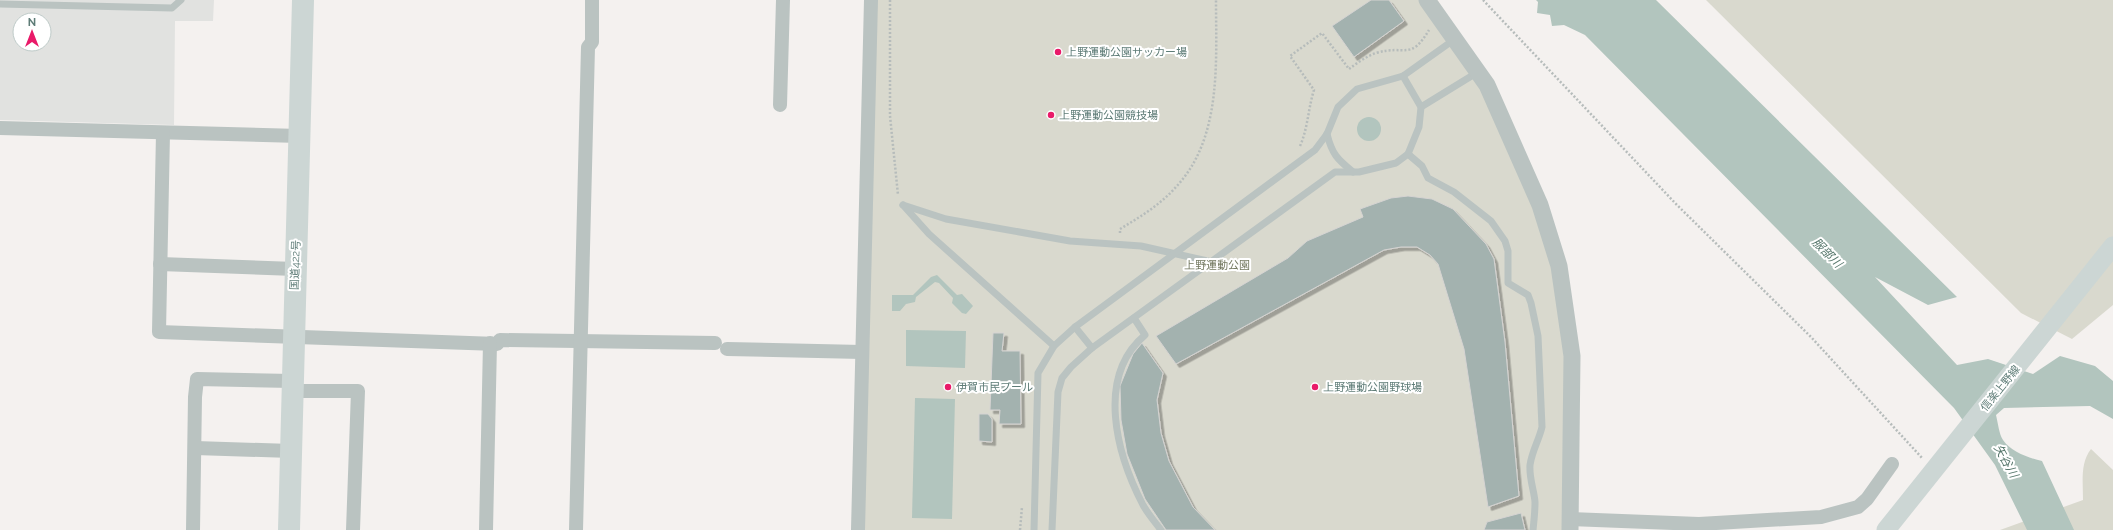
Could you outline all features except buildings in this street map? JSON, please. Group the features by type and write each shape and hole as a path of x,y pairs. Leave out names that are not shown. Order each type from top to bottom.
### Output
{"highway":[{"name":"国道422号","path":"289,530 303,0"}],"main road":[{"name":"信楽上野線","path":"1886,530 2113,246"}],"street":[{"path":"576,530 588,47 592,42 592,0"},
{"path":"780,106 783,0"},
{"path":"858,530 871,0"},
{"path":"1427,0 1487,85 1540,205 1559,266 1572,356 1570,524 1698,527 1783,524 1821,517 1858,507 1866,499 1892,464"},
{"path":"0,128 300,136"},
{"path":"163,133 159,332 279,335 293,337 497,344 500,340 721,346 862,352"},
{"path":"160,264 295,269"},
{"path":"486,530 490,343"},
{"path":"193,530 197,379 358,391 353,530"},
{"path":"194,448 291,451"}],"lane":[{"path":"0,4 172,8 181,0"},
{"path":"1034,530 1038,373 1054,346 1075,327 1315,150 1327,134 1338,107 1358,89 1403,76 1455,39"},
{"path":"1421,107 1478,72"},
{"path":"1052,530 1058,392 1062,378 1071,367 1092,348 1335,172 1353,172 1396,163 1408,154 1419,127 1421,107 1403,76"},
{"path":"1327,134 1331,150 1337,158 1353,172"},
{"path":"1408,154 1422,166 1428,178 1454,192 1491,221 1504,241 1508,251 1508,283 1528,296 1531,304 1538,336 1542,427 1540,436 1536,441 1532,453 1530,466 1535,501 1533,530"},
{"path":"903,205 946,219 1070,241 1134,246 1175,253 1212,262"},
{"path":"903,205 929,234 1054,346"},
{"path":"1134,318 1145,335 1136,343 1118,377 1114,415 1120,445 1133,482 1144,506 1161,530"},
{"path":"1075,327 1092,348"}],"path":[{"path":"890,0 890,116 898,196 903,205"},
{"path":"1120,236 1120,230 1154,208 1177,187 1200,152 1211,112 1216,58 1216,0"},
{"path":"1483,0 1676,204 1811,337 1933,471"},
{"path":"1290,56 1322,33 1349,69 1375,53 1390,50 1411,51 1421,44 1429,30"}],"shaded area":[{"path":"0,0 214,0 213,21 175,21 174,125 0,120"}],"green space":[{"name":"上野運動公園","path":"875,0 1425,0 1485,86 1538,206 1570,357 1568,530 864,530"},
{"path":"1706,0 2113,0 2113,305 2072,339 2021,313"},
{"path":"2091,449 2113,470 2113,530 2000,530 2083,500 2085,460"}],"water":[{"path":"1536,0 1656,0 1957,297 1928,305 1875,277 1957,365 1988,359 2033,374 2060,356 2095,366 2113,381 2113,419 2090,406 2004,408 1996,415 2000,435 2006,444 2021,454 2042,461 2074,530 2027,530 1995,465 1954,408 1585,35 1564,25 1552,26 1550,15 1537,13 1538,2"},
{"path":"1369,117 1377,121 1381,129 1377,137 1369,141 1361,137 1357,129 1361,121"},
{"path":"937,275 957,295 962,294 973,306 966,314 962,313 952,303 953,298 939,283 935,282 916,297 915,302 906,304 900,311 892,311 892,295 913,295 931,277"},
{"path":"906,330 966,331 965,368 906,366"},
{"path":"915,398 955,399 952,519 912,518"}],"place":[{"name":"上野運動公園サッカー場","path":"1058,52"},
{"name":"上野運動公園競技場","path":"1051,115"},
{"name":"伊賀市民プール","path":"948,387"},
{"name":"上野運動公園野球場","path":"1315,387"}],"water label":[{"name":"服部川","path":"1827,253"},
{"name":"矢谷川","path":"2006,461"}]}
